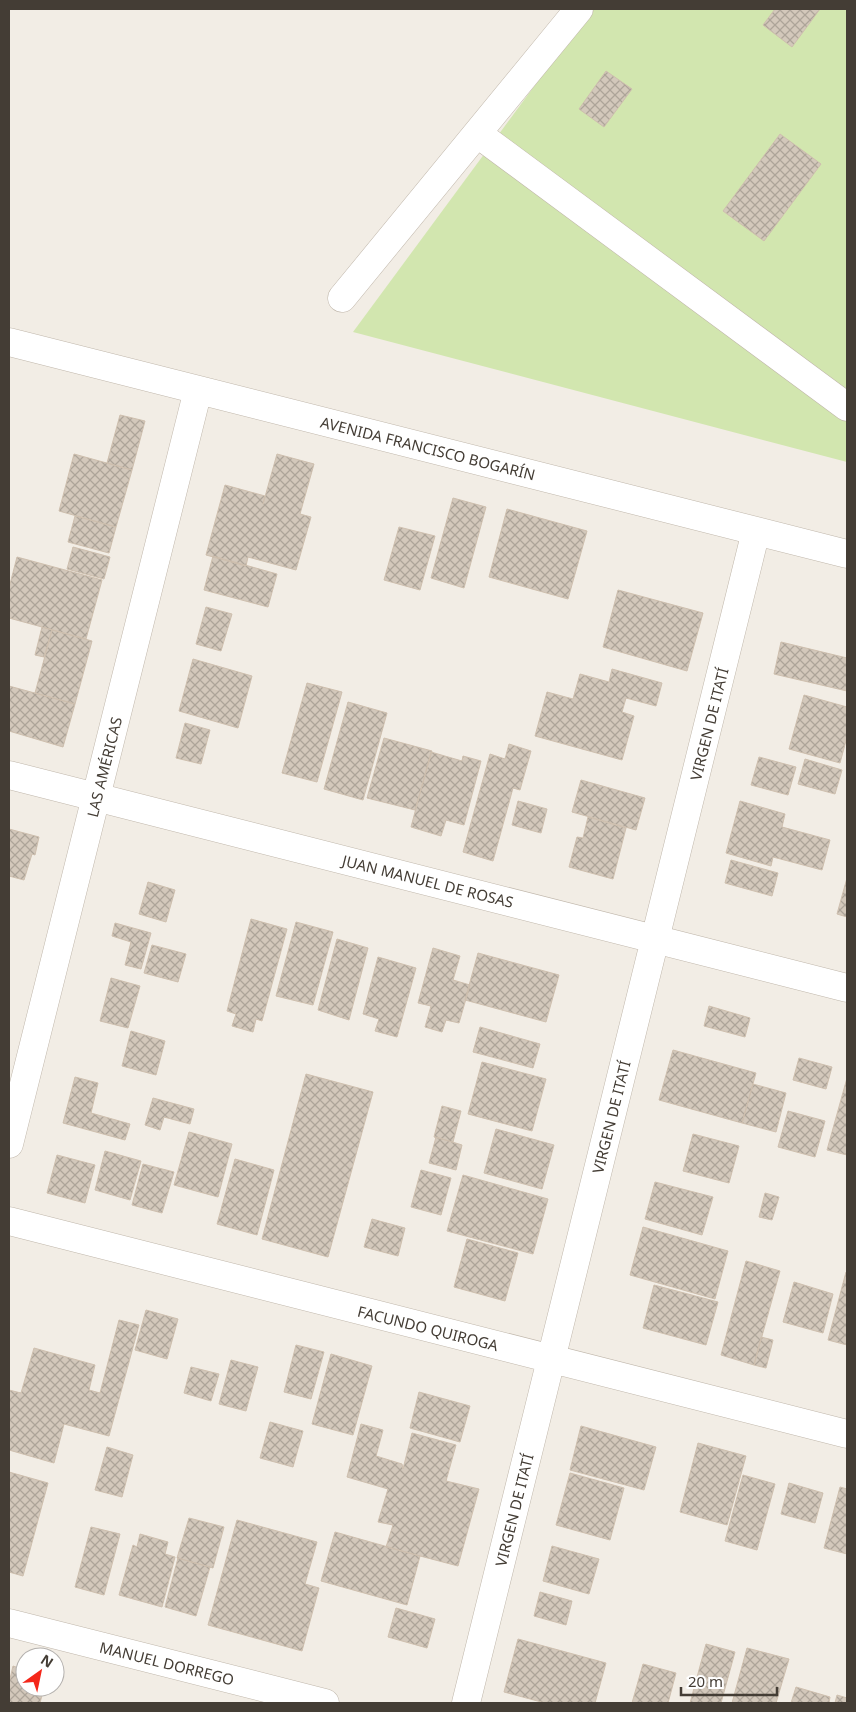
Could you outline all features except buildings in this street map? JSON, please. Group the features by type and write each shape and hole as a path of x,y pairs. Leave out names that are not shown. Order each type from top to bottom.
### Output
{"street":[{"path":"342,298 579,9"},
{"path":"478,134 847,407"},
{"name":"AVENIDA FRANCISCO BOGARÍN","path":"9,342 847,554"},
{"name":"LAS AMÉRICAS","path":"9,1144 198,390"},
{"name":"VIRGEN DE ITATÍ","path":"466,1703 756,531"},
{"name":"JUAN MANUEL DE ROSAS","path":"9,775 847,988"},
{"name":"FACUNDO QUIROGA","path":"9,1221 847,1434"},
{"name":"MANUEL DORREGO","path":"9,1624 325,1703"}],"green space":[{"path":"591,9 847,9 847,462 353,332"}]}
